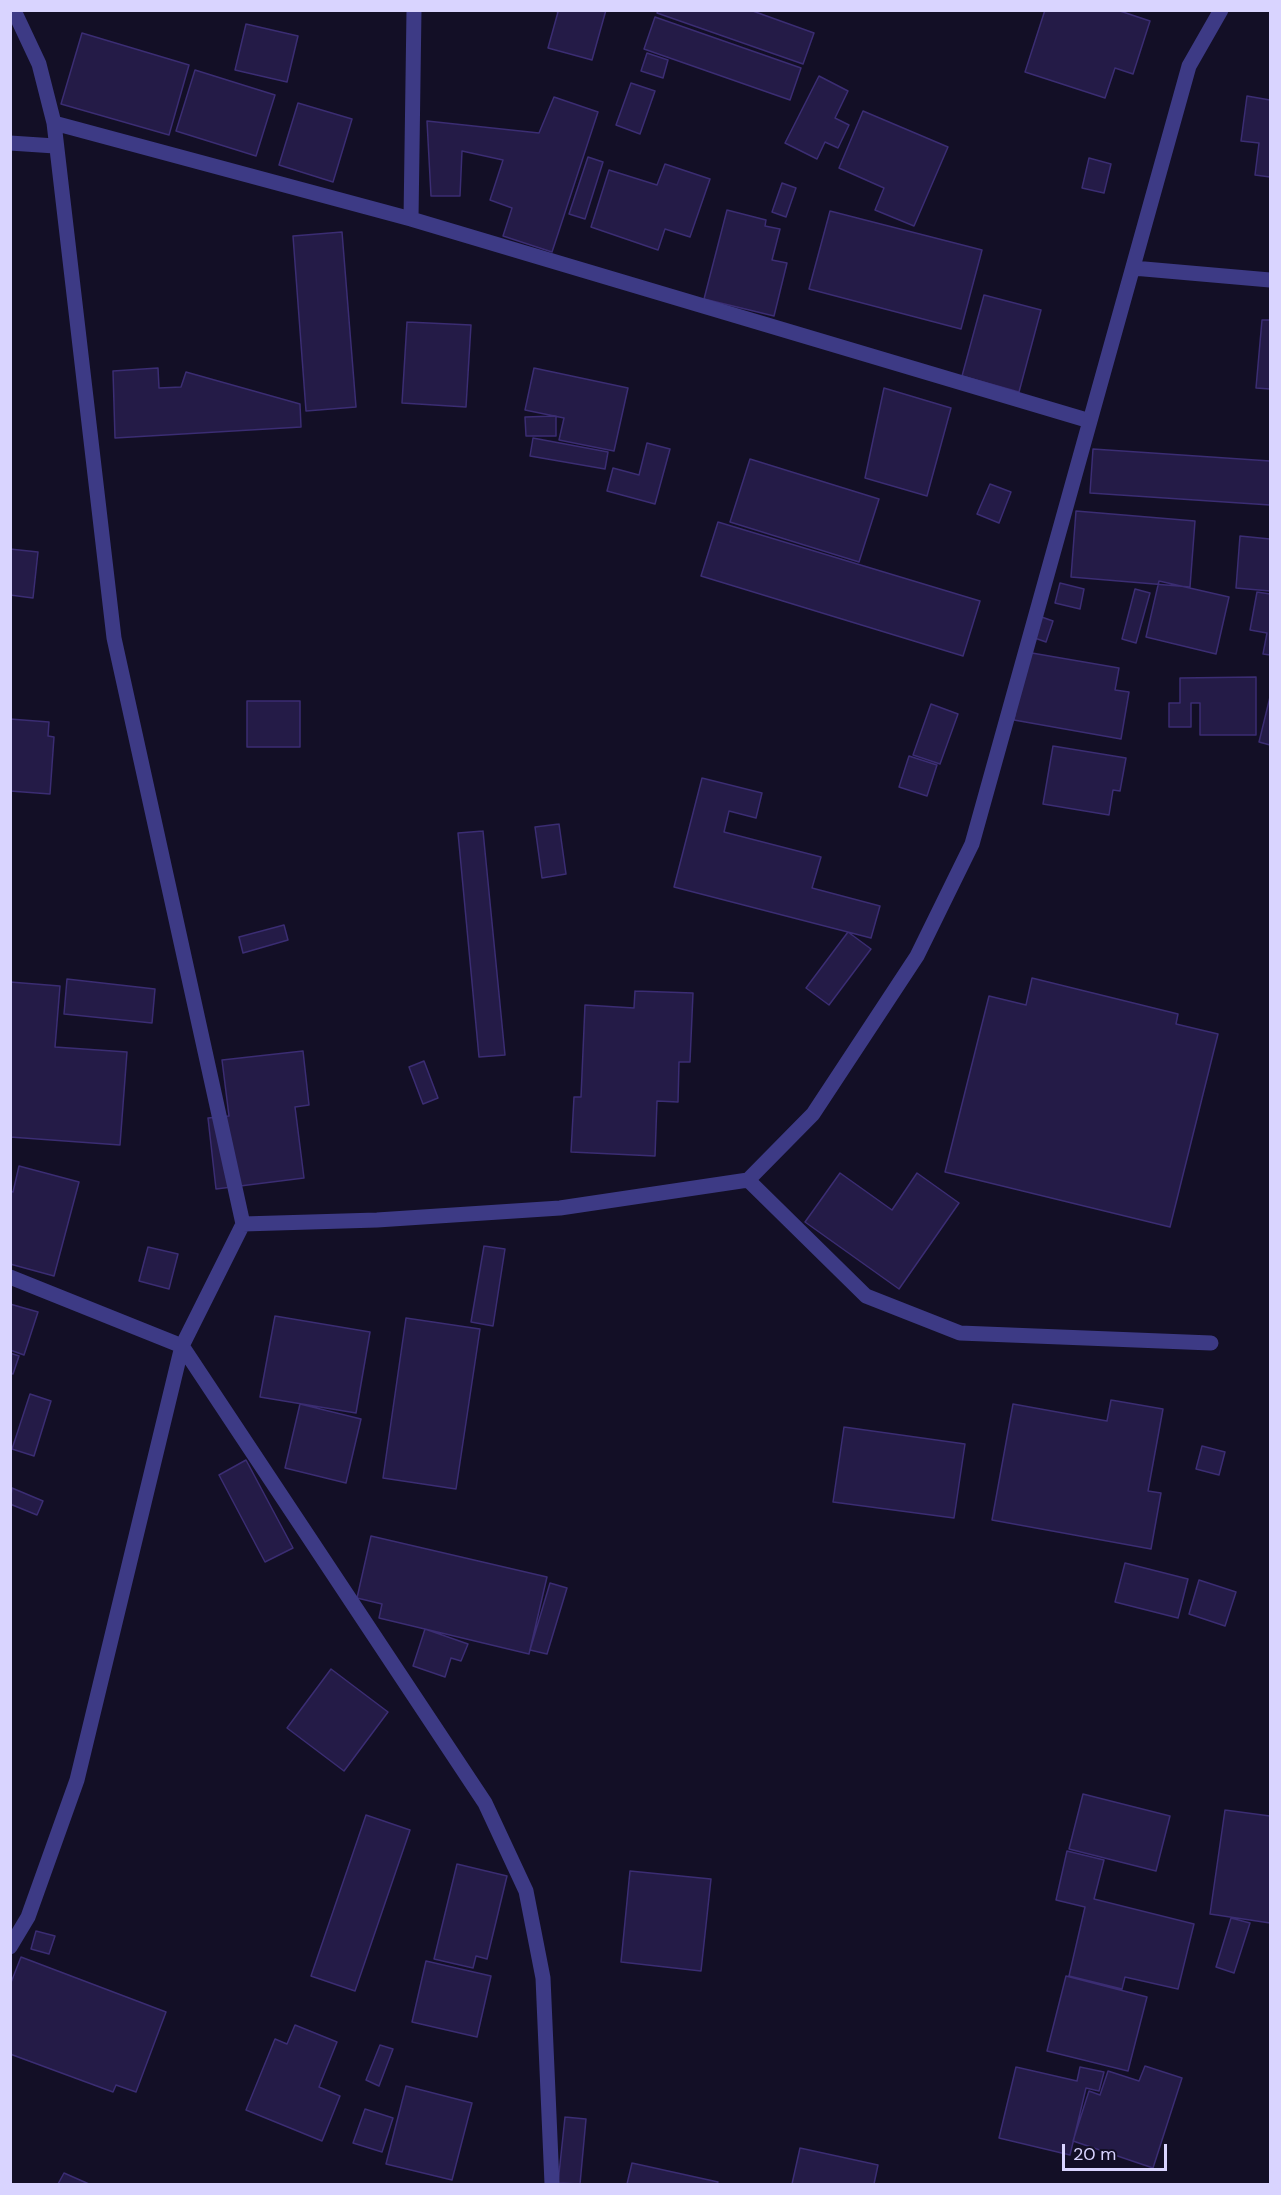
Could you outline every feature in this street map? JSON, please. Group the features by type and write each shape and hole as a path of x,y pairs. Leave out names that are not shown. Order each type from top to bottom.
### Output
{"street":[{"path":"10,1947 28,1917 77,1780 182,1346 243,1224 114,638 54,123 39,64 16,15 11,10"},
{"path":"411,219 414,10"},
{"path":"243,1224 377,1220 560,1208 747,1180 813,1114 917,956 972,844 1189,66 1221,10"},
{"path":"54,123 411,219 1090,422"},
{"path":"10,143 55,146"},
{"path":"1133,268 1270,280"},
{"path":"747,1180 866,1296 960,1333 1211,1343"},
{"path":"10,1277 182,1346 485,1803 526,1891 543,1978 552,2184"}],"building":[{"path":"553,10 606,10 592,60 548,48 558,12"},
{"path":"658,10 750,10 814,33 803,64 657,13"},
{"path":"1045,10 1117,10 1150,21 1133,74 1115,68 1105,98 1025,72"},
{"path":"655,17 801,68 790,100 644,49"},
{"path":"246,24 298,36 287,82 235,70"},
{"path":"82,33 189,65 169,135 61,104"},
{"path":"647,53 668,60 663,78 641,71"},
{"path":"195,70 275,95 256,156 176,131"},
{"path":"819,76 848,91 835,118 849,125 838,148 825,142 817,159 785,143"},
{"path":"631,83 655,91 640,134 616,125"},
{"path":"1247,96 1270,100 1270,177 1255,175 1259,143 1241,141"},
{"path":"554,97 598,112 552,252 503,236 512,208 490,200 503,160 462,151 460,196 431,196 427,121 539,133"},
{"path":"298,103 352,119 333,182 279,165"},
{"path":"863,111 948,147 914,226 875,210 884,188 839,168"},
{"path":"588,157 603,162 585,219 569,214"},
{"path":"1089,158 1111,164 1104,193 1082,188"},
{"path":"665,164 710,179 690,237 665,229 658,250 591,227 609,170 657,185"},
{"path":"782,183 796,188 786,217 772,212"},
{"path":"727,210 766,220 765,226 780,229 772,260 787,263 774,316 704,299"},
{"path":"830,211 982,250 961,329 809,289"},
{"path":"342,232 356,407 306,411 293,236"},
{"path":"984,295 1041,310 1019,392 962,376"},
{"path":"1262,320 1270,320 1270,389 1256,388"},
{"path":"407,322 471,325 466,407 402,403"},
{"path":"158,368 159,388 181,387 186,372 300,404 301,427 115,438 113,371"},
{"path":"534,368 628,388 614,451 559,440 564,418 525,410"},
{"path":"884,388 951,408 927,496 865,478"},
{"path":"556,416 556,436 526,436 525,417"},
{"path":"533,438 608,452 605,469 530,456"},
{"path":"647,443 670,449 655,504 607,491 613,468 639,475"},
{"path":"1093,449 1270,461 1270,505 1090,493"},
{"path":"750,459 879,499 859,562 730,522"},
{"path":"990,484 1011,492 999,523 977,514"},
{"path":"1076,511 1195,521 1190,587 1071,577"},
{"path":"718,522 980,601 963,656 701,576"},
{"path":"1240,536 1270,539 1270,591 1236,588"},
{"path":"10,549 38,552 33,598 10,595"},
{"path":"1159,581 1229,597 1216,654 1146,637"},
{"path":"1060,583 1084,589 1080,609 1055,603"},
{"path":"1135,589 1150,593 1136,643 1122,639"},
{"path":"1257,592 1270,594 1270,655 1263,654 1267,633 1250,630"},
{"path":"1036,615 1053,621 1046,642 1029,636"},
{"path":"1026,652 1119,668 1115,690 1129,692 1121,739 1014,720"},
{"path":"1256,677 1256,735 1200,735 1200,703 1191,703 1191,727 1169,727 1169,703 1180,703 1180,678"},
{"path":"1270,697 1270,745 1259,742"},
{"path":"247,701 300,701 300,747 247,747"},
{"path":"931,704 958,714 940,764 913,755"},
{"path":"10,719 49,722 48,736 54,737 50,794 10,791"},
{"path":"1053,746 1126,758 1120,791 1113,790 1109,815 1043,804"},
{"path":"909,756 937,765 927,796 899,787"},
{"path":"702,778 762,793 756,818 729,811 724,832 821,857 812,888 880,906 871,938 674,887"},
{"path":"559,824 566,874 542,878 535,827"},
{"path":"483,831 505,1055 479,1057 458,833"},
{"path":"284,925 288,940 243,953 239,937"},
{"path":"848,932 871,949 829,1005 806,988"},
{"path":"1032,978 1178,1014 1176,1024 1218,1034 1170,1227 945,1172 989,996 1026,1005"},
{"path":"67,979 155,989 152,1023 64,1014"},
{"path":"10,982 60,986 55,1047 127,1052 120,1145 10,1137"},
{"path":"635,991 693,993 690,1062 679,1062 678,1102 657,1101 655,1156 571,1152 574,1097 581,1097 585,1005 634,1008"},
{"path":"303,1051 309,1105 295,1107 304,1178 216,1189 208,1118 229,1116 222,1060"},
{"path":"424,1061 438,1098 423,1104 409,1067"},
{"path":"19,1166 79,1182 54,1276 10,1264 10,1191 13,1192"},
{"path":"840,1173 892,1210 917,1173 959,1203 899,1289 805,1222"},
{"path":"484,1246 505,1249 493,1326 471,1322"},
{"path":"148,1247 178,1254 169,1289 139,1281"},
{"path":"10,1304 38,1312 24,1355 10,1350"},
{"path":"275,1316 370,1332 356,1413 260,1397"},
{"path":"406,1318 480,1329 456,1489 383,1478"},
{"path":"10,1353 19,1356 13,1374 10,1373"},
{"path":"30,1394 51,1401 34,1456 12,1449"},
{"path":"1111,1400 1163,1409 1148,1491 1161,1493 1151,1549 992,1520 1013,1404 1107,1421"},
{"path":"300,1404 361,1419 346,1483 285,1468"},
{"path":"844,1427 965,1444 954,1518 833,1502"},
{"path":"1202,1446 1225,1452 1219,1475 1196,1469"},
{"path":"246,1460 293,1548 265,1562 219,1475"},
{"path":"12,1488 43,1501 37,1515 10,1504"},
{"path":"371,1536 547,1577 529,1654 379,1618 382,1604 357,1598"},
{"path":"1125,1563 1188,1579 1178,1618 1115,1602"},
{"path":"1199,1580 1236,1592 1225,1626 1189,1614"},
{"path":"550,1583 567,1588 547,1654 530,1650"},
{"path":"425,1629 468,1644 461,1661 451,1658 445,1677 413,1666"},
{"path":"331,1669 388,1712 344,1771 287,1728"},
{"path":"1083,1794 1170,1816 1156,1871 1069,1849"},
{"path":"1225,1810 1270,1816 1270,1923 1210,1914"},
{"path":"366,1815 410,1830 355,1991 311,1976"},
{"path":"1067,1851 1104,1860 1094,1899 1194,1924 1178,1989 1125,1977 1122,1989 1069,1976 1085,1907 1056,1900"},
{"path":"457,1864 507,1876 487,1959 476,1956 473,1968 434,1959"},
{"path":"630,1871 711,1879 701,1971 621,1962"},
{"path":"1231,1918 1250,1923 1234,1973 1216,1967"},
{"path":"36,1931 55,1936 49,1954 31,1949"},
{"path":"21,1957 166,2012 136,2092 116,2085 113,2092 10,2054 10,1985"},
{"path":"426,1961 491,1976 477,2037 412,2022"},
{"path":"1066,1976 1147,1997 1128,2071 1047,2051"},
{"path":"295,2025 337,2042 319,2087 340,2096 322,2141 246,2110 275,2039 287,2044"},
{"path":"380,2045 393,2049 379,2086 366,2080"},
{"path":"1145,2066 1182,2078 1153,2168 1073,2141 1089,2091 1100,2095 1108,2071 1139,2081"},
{"path":"1016,2067 1077,2081 1080,2067 1104,2072 1099,2091 1086,2088 1070,2155 999,2138"},
{"path":"406,2086 472,2103 452,2180 386,2164"},
{"path":"365,2109 393,2118 382,2152 353,2143"},
{"path":"565,2117 586,2119 580,2184 558,2183"},
{"path":"800,2148 878,2165 874,2184 792,2184"},
{"path":"632,2163 718,2182 717,2184 627,2184"},
{"path":"64,2173 89,2184 58,2184"}]}
